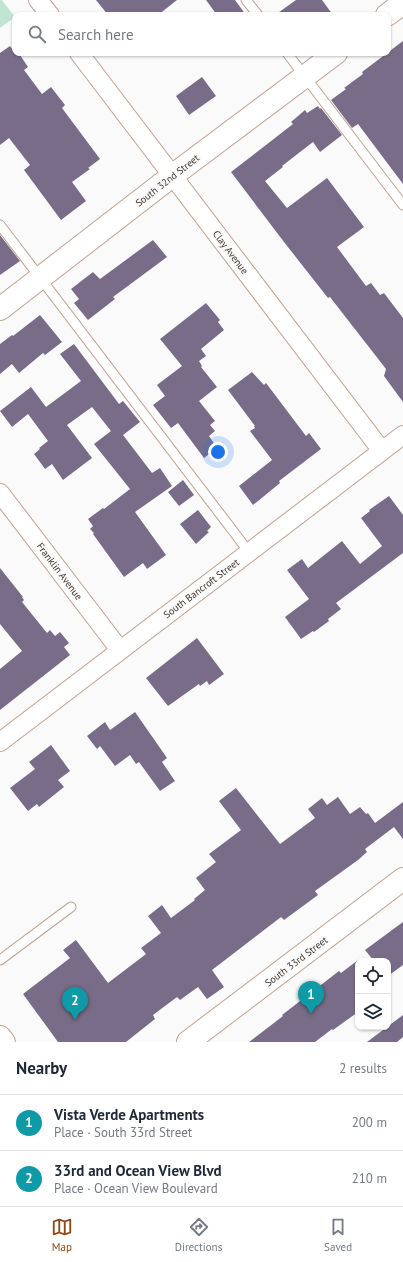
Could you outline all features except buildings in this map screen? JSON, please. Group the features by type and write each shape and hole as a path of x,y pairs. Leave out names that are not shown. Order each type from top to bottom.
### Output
{"main road":[{"path":"391,12 403,3"},
{"name":"South 32nd Street","path":"0,309 172,176 332,56"},
{"name":"South 33rd Street","path":"188,1042 403,879"},
{"path":"0,1037 4,1042"}],"street":[{"path":"38,0 48,12"},
{"name":"Clay Avenue","path":"81,56 382,451"},
{"name":"South Bancroft Street","path":"0,742 403,434"},
{"name":"Franklin Avenue","path":"0,493 120,650"}],"lane":[{"path":"246,0 256,12"},
{"path":"289,56 403,205"},
{"path":"0,225 249,552"},
{"path":"0,960 71,907"}],"green space":[{"path":"0,0 2,0 12,13 12,19 0,28"}],"place":[{"name":"Vista Verde Apartments","path":"311,1014"},
{"name":"33rd and Ocean View Blvd","path":"75,1020"}]}
